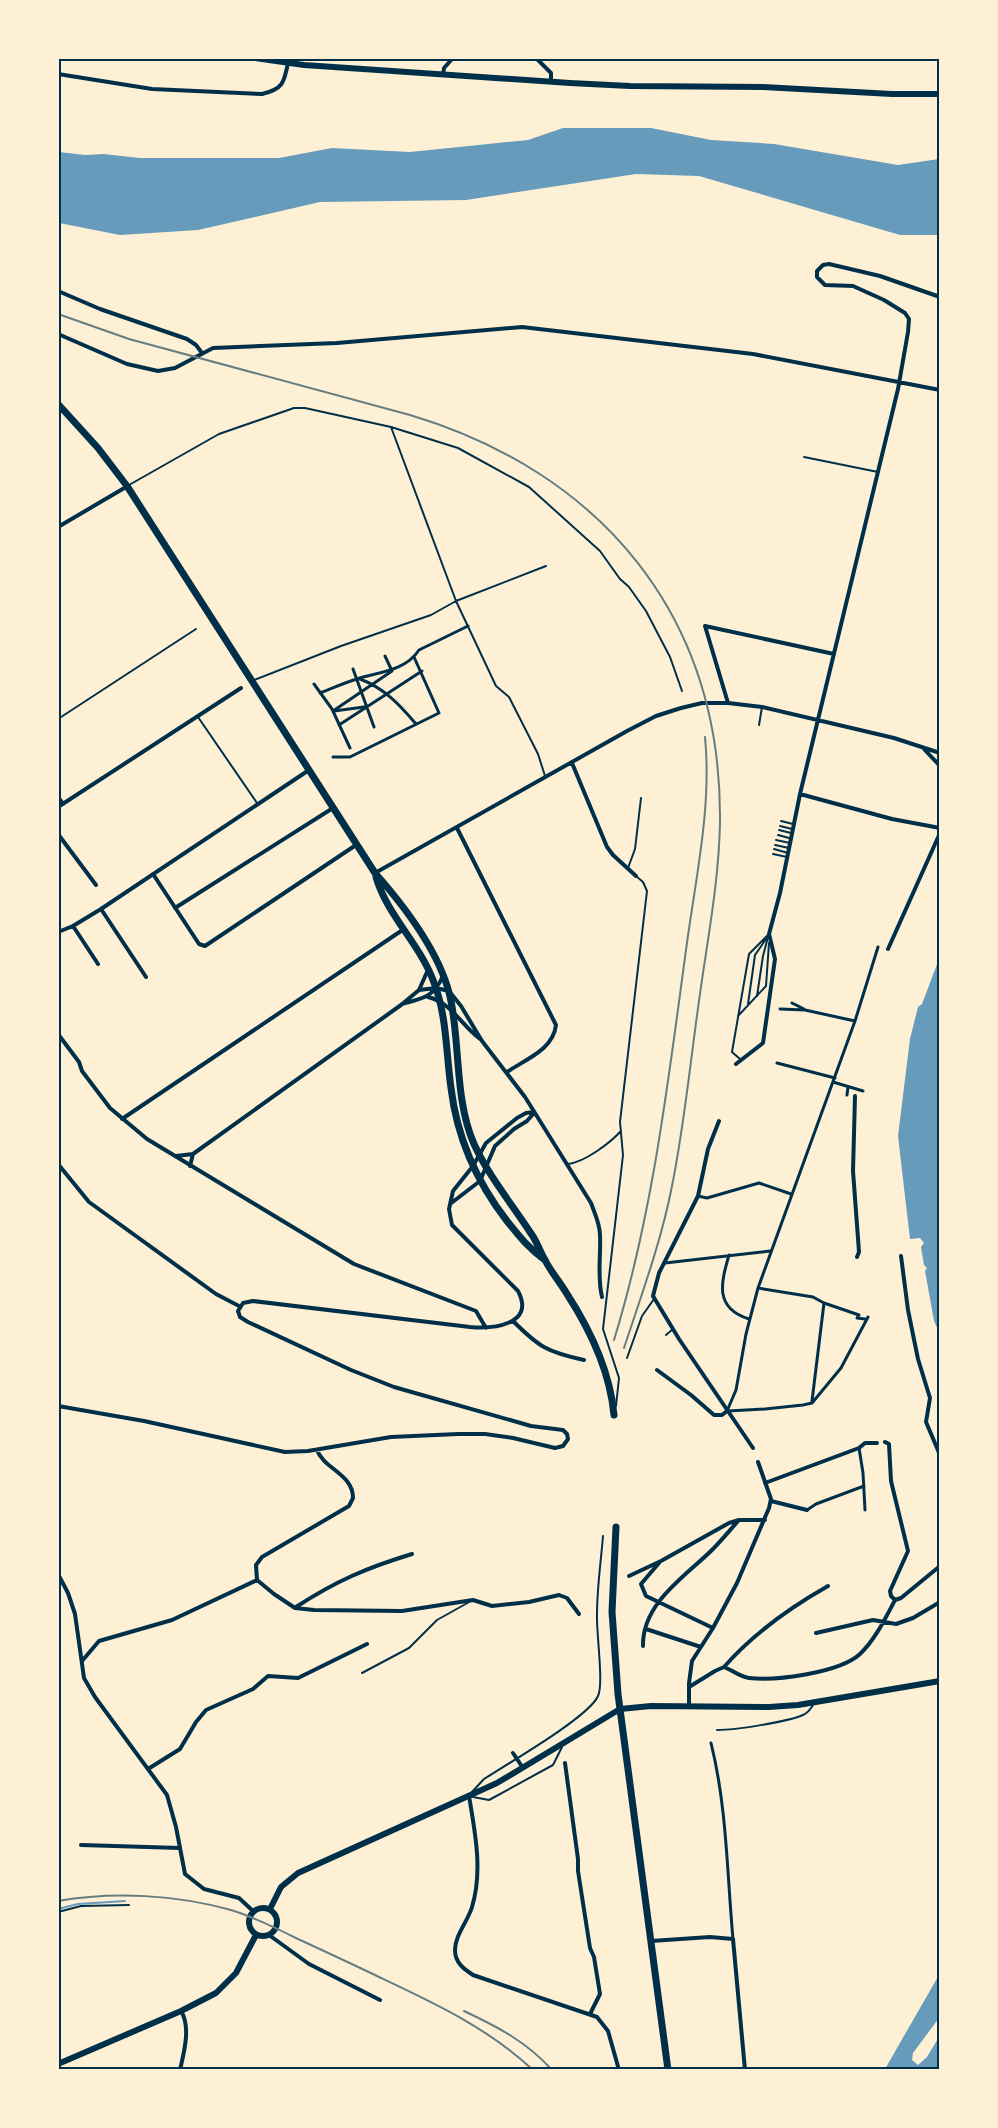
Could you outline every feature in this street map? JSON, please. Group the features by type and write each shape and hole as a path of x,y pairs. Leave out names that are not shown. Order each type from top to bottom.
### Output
{"main road":[{"path":"255,58 288,63 443,75 623,86 763,87 892,94 939,94"},
{"path":"58,404 98,448 127,486 375,873 418,930 436,959 449,991 453,1010 464,1109 471,1136 485,1165 538,1243 545,1260 580,1314 595,1343 613,1398 614,1415"},
{"path":"375,873 383,898 428,969 436,988 454,1112 463,1145 494,1204 529,1249 545,1260"},
{"path":"616,1527 612,1612 621,1709 638,1854 668,2070"},
{"path":"270,1909 280,1887 298,1873 469,1796 523,1768 621,1709 689,1705 769,1707 834,1699 939,1681"},
{"path":"261,1908 270,1909 276,1915 278,1923 269,1935 256,1935 248,1924 250,1915 261,1908"},
{"path":"58,2064 204,2000 225,1985 236,1973 256,1935"}],"street":[{"path":"443,75 444,68 453,58"},
{"path":"536,58 551,73 551,82"},
{"path":"58,74 152,89 262,94 276,90 284,81 288,63"},
{"path":"736,1064 764,1043 775,959 769,934 800,794 878,471 908,332 909,319 905,313 884,300 853,286 825,285 817,277 817,271 823,265 829,264 880,276 939,297"},
{"path":"58,291 100,309 187,339 202,353"},
{"path":"58,334 127,364 152,370 175,368 202,353 218,348 337,343 522,327 753,354 939,390"},
{"path":"58,527 127,486"},
{"path":"333,711 414,657 419,650 468,626"},
{"path":"728,703 705,626 834,654"},
{"path":"385,656 392,671"},
{"path":"333,757 350,757 439,713 414,657"},
{"path":"353,669 374,727"},
{"path":"320,693 358,678 392,671"},
{"path":"339,724 422,671"},
{"path":"358,678 374,684 387,693 416,724"},
{"path":"314,684 333,711 350,748"},
{"path":"58,797 61,805 241,688"},
{"path":"375,873 664,713 696,704 728,703 762,707 904,740 939,753"},
{"path":"333,711 367,706"},
{"path":"923,748 939,766"},
{"path":"572,763 607,847 636,876"},
{"path":"58,932 101,909 309,770"},
{"path":"800,794 939,830 888,949"},
{"path":"175,908 333,807"},
{"path":"457,828 556,1025 552,1040 544,1048 507,1072"},
{"path":"58,834 96,885"},
{"path":"153,874 199,944 203,946 208,945 358,844"},
{"path":"101,909 146,977"},
{"path":"73,926 98,964"},
{"path":"122,1119 404,929"},
{"path":"657,1370 714,1415 722,1416 727,1411 736,1390 749,1319 770,1251 835,1078 878,947"},
{"path":"176,1156 194,1154 401,1005 424,984 428,969"},
{"path":"428,997 443,974"},
{"path":"419,990 436,988 449,991 469,1017 482,1041 507,1072 566,1164 596,1215 600,1235 600,1283 603,1297"},
{"path":"401,1005 428,997 439,1000 453,1010 470,1031 482,1041"},
{"path":"792,1003 805,1010"},
{"path":"780,1009 805,1010 855,1021"},
{"path":"58,1034 110,1108 147,1139 354,1264 476,1311 486,1328"},
{"path":"777,1063 835,1078"},
{"path":"833,1082 863,1091"},
{"path":"847,1095 848,1087"},
{"path":"855,1096 853,1171 859,1252 857,1257"},
{"path":"239,1306 253,1301 460,1327 486,1328 501,1326 513,1321 521,1310 522,1298 518,1291 452,1225 449,1204 457,1184 473,1166 486,1143 526,1113 534,1112"},
{"path":"449,1204 480,1181 495,1146 527,1121 534,1112"},
{"path":"720,1121 708,1149 698,1196 664,1263 653,1289 654,1299 753,1448"},
{"path":"190,1166 194,1154"},
{"path":"58,1164 88,1202 216,1294 239,1306"},
{"path":"473,1166 485,1165"},
{"path":"698,1196 707,1198 759,1183 791,1194"},
{"path":"664,1263 770,1251"},
{"path":"729,1255 722,1280 724,1299 729,1309 749,1319"},
{"path":"902,1256 908,1310 918,1359 930,1398 926,1422 939,1455"},
{"path":"727,1411 803,1406 812,1402 841,1368 868,1317 865,1320 857,1318 859,1315 813,1297 758,1288"},
{"path":"812,1402 822,1302"},
{"path":"58,1406 144,1421 285,1452 317,1450 382,1438 458,1434 513,1438 560,1448 567,1443 568,1437 563,1430 531,1426 429,1398 360,1374 244,1320 239,1314 239,1306"},
{"path":"513,1321 541,1347 584,1360"},
{"path":"765,1483 858,1448 865,1443 877,1443"},
{"path":"885,1443 890,1444 891,1481 908,1551 890,1591 891,1596 896,1600"},
{"path":"858,1448 861,1453 864,1510"},
{"path":"317,1450 323,1462 340,1473 351,1486 354,1493 349,1506 262,1557 256,1565 257,1580 295,1608 402,1611 473,1600 492,1606 529,1602 559,1595 567,1598 579,1614"},
{"path":"689,1705 688,1688 691,1664 737,1583 771,1501 758,1462"},
{"path":"771,1501 807,1510 816,1504 864,1486"},
{"path":"630,1576 661,1561 719,1527 739,1520 765,1520"},
{"path":"643,1646 646,1629 658,1602 713,1549 739,1520"},
{"path":"295,1608 341,1579 412,1554"},
{"path":"661,1561 640,1584 646,1596 713,1628"},
{"path":"724,1667 747,1678 801,1675 844,1664 861,1653 896,1600 939,1566"},
{"path":"58,1574 75,1614 81,1661 87,1684 167,1795 185,1874 204,1889 239,1898 253,1911"},
{"path":"81,1661 99,1641 172,1620 257,1580"},
{"path":"688,1688 724,1667 803,1600 828,1586"},
{"path":"816,1633 873,1620 896,1624 913,1618 939,1602"},
{"path":"646,1629 701,1647"},
{"path":"148,1768 180,1749 206,1710 253,1689 268,1676 298,1678 367,1644"},
{"path":"711,1743 717,1766 722,1807 745,2070"},
{"path":"515,1755 523,1768"},
{"path":"565,1763 578,1871 600,1994 590,2014"},
{"path":"469,1796 477,1845 476,1879 472,1908 456,1945 455,1953 459,1964 473,1975 590,2014 605,2025 620,2070"},
{"path":"81,1845 180,1848"},
{"path":"269,1935 309,1964 380,2000"},
{"path":"651,1941 710,1937 733,1939"},
{"path":"180,2070 186,2026 186,2018 181,2011"}],"lane":[{"path":"127,486 219,434 287,409 305,408 391,427 458,448 529,487 600,551 646,611 670,657 682,691"},
{"path":"391,427 456,601 496,686 509,698 538,754 546,778"},
{"path":"804,457 878,471"},
{"path":"252,681 341,646 430,615 456,601 546,566"},
{"path":"58,719 196,629"},
{"path":"759,725 762,707"},
{"path":"198,717 257,804"},
{"path":"628,868 635,849 641,798"},
{"path":"781,821 790,841"},
{"path":"780,826 790,841"},
{"path":"779,830 790,841"},
{"path":"778,835 790,841"},
{"path":"777,840 790,841"},
{"path":"775,844 790,841"},
{"path":"774,849 790,841"},
{"path":"773,854 790,841"},
{"path":"614,1415 619,1378 605,1337 604,1326 623,1155 620,1122 648,891 644,882 636,876"},
{"path":"738,1016 765,986 770,957 769,934"},
{"path":"756,997 769,934"},
{"path":"747,1006 756,955 769,934"},
{"path":"741,1060 732,1052 748,954 769,934"},
{"path":"566,1164 583,1159 609,1143 621,1131"},
{"path":"627,1358 642,1316 654,1299"},
{"path":"666,1335 673,1329"},
{"path":"469,1796 484,1779 515,1755 576,1719 591,1707 599,1695 597,1613 603,1536"},
{"path":"362,1673 409,1648 437,1620 473,1600"},
{"path":"717,1730 731,1730 795,1718 807,1712 814,1702"},
{"path":"469,1796 489,1800 553,1765 563,1745"},
{"path":"58,1912 81,1906 129,1905"}],"water":[{"path":"563,128 651,128 711,140 774,144 898,165 939,159 939,235 900,235 699,176 636,174 466,200 320,202 198,230 120,235 59,223 59,152 140,158 279,158 332,148 410,152 528,140"},
{"path":"939,959 939,1332 934,1321 925,1271 927,1268 924,1265 921,1247 924,1243 920,1238 910,1239 898,1136 910,1039 918,1007 922,1004"},
{"path":"939,1975 939,2018 913,2053 912,2060 918,2065 927,2057 939,2037 939,2069 885,2069"}],"waterway":[{"path":"58,1909 78,1904 125,1901"}],"railway":[{"path":"58,314 129,339 410,415 479,441 540,474 593,515 638,563 674,618 700,680 715,748 720,822 719,844 712,912 676,1168 656,1251 624,1348"},
{"path":"614,1340 639,1244 666,1098 704,817 707,764 705,737"},
{"path":"58,1901 101,1896 145,1896 210,1905 257,1919 438,2006 478,2028 533,2070"},
{"path":"464,2011 511,2036 532,2051 552,2070"}]}
